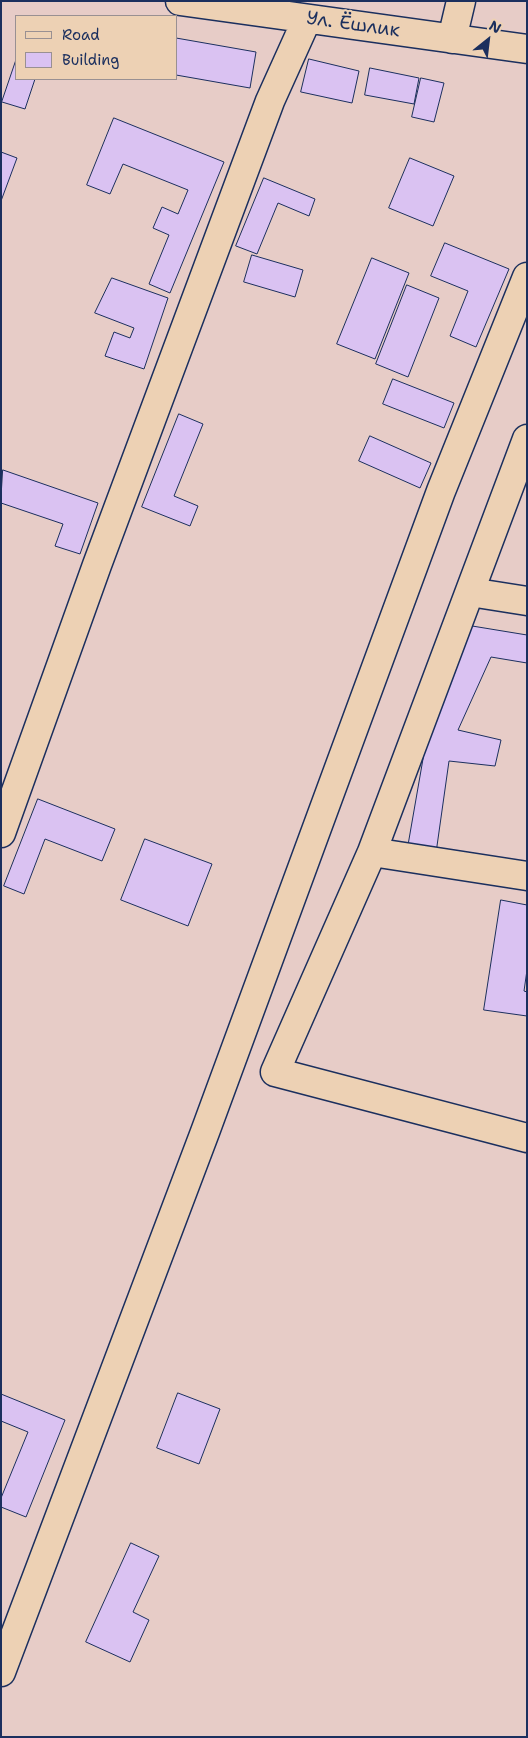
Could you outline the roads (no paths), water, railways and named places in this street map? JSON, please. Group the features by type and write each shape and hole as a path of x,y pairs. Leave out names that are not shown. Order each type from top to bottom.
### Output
{"street":[{"name":"Ул. Ёшлик","path":"180,1 527,49"},
{"path":"452,39 461,1"},
{"path":"1,833 96,565 267,110 307,19"},
{"path":"1,1672 205,1132 441,491 527,278"},
{"path":"527,440 372,852 275,1072 527,1138"},
{"path":"470,592 527,601"},
{"path":"372,852 527,876"}]}
